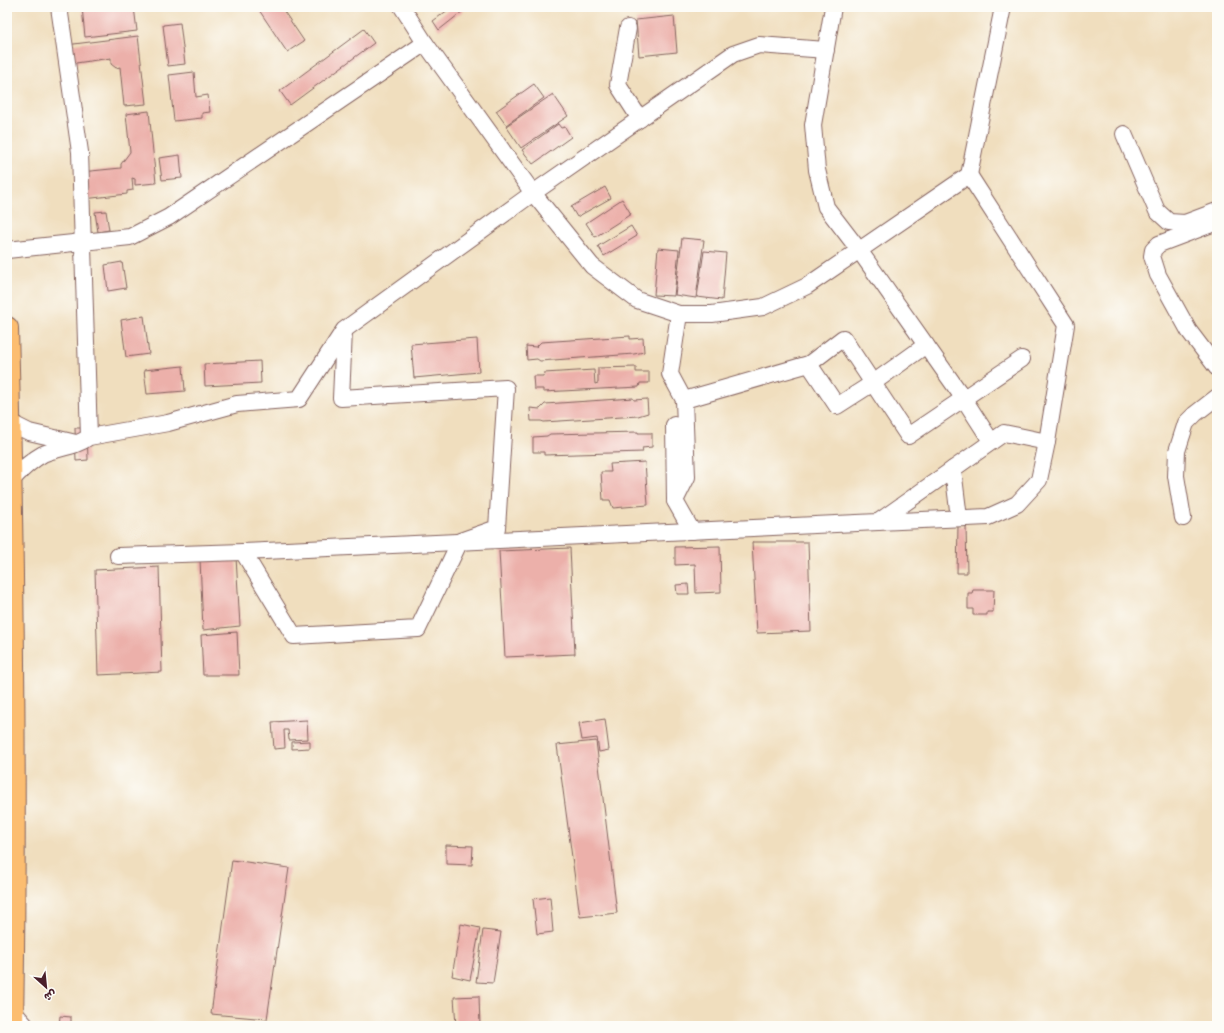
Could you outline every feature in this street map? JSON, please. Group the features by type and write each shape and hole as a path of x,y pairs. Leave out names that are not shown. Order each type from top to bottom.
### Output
{"highway":[{"path":"7,328 17,1021"}],"street":[{"path":"59,7 80,152 83,242 83,440"},
{"path":"402,7 425,43 533,193 592,266 637,300 679,314 712,314 763,307 807,286 969,175"},
{"path":"833,7 813,125 817,170 826,207 859,250 926,345 991,441"},
{"path":"118,556 243,552 988,517 1017,504 1039,480 1047,442 1066,325 969,175 1002,7"},
{"path":"628,28 618,85 640,119"},
{"path":"7,250 130,238 168,217 425,43"},
{"path":"10,482 34,460 45,454 66,448 83,440 168,423 237,404 299,399 344,330 533,193 733,54 759,45 826,50"},
{"path":"1124,134 1157,211 1169,222 1185,223 1217,210"},
{"path":"1217,222 1159,244 1153,250 1152,256 1158,275 1189,331 1217,368"},
{"path":"679,314 670,374 674,405 675,501 692,530"},
{"path":"243,552 294,636 418,629 460,541 497,528 506,388 341,398 344,330"},
{"path":"684,400 809,364 843,338 908,436 1022,359"},
{"path":"809,364 837,406 873,383 926,345"},
{"path":"670,374 684,400 687,476 675,501"},
{"path":"1183,518 1176,476 1177,451 1186,423 1217,397"},
{"path":"8,422 28,432 83,440"},
{"path":"878,522 1004,433 1047,442"},
{"path":"952,469 959,518"}],"building":[{"path":"82,7 134,7 137,31 85,37"},
{"path":"257,7 281,7 304,41 287,52"},
{"path":"452,7 459,7 463,11 439,30 433,21"},
{"path":"674,16 677,52 639,56 636,20"},
{"path":"180,23 185,64 168,66 163,25"},
{"path":"364,29 374,43 290,105 280,91"},
{"path":"138,36 146,104 124,106 120,67 116,68 111,64 111,58 69,64 66,45"},
{"path":"194,72 196,97 208,95 210,112 202,113 202,118 174,121 169,75"},
{"path":"534,84 544,98 506,125 496,111"},
{"path":"553,94 568,116 521,148 506,126"},
{"path":"149,111 156,183 135,185 135,179 132,178 133,190 127,191 127,194 84,199 81,172 121,168 121,164 130,152 126,114"},
{"path":"558,124 561,128 565,127 571,137 533,164 522,150"},
{"path":"180,155 182,178 162,180 159,158"},
{"path":"605,187 611,198 577,217 571,207"},
{"path":"622,199 631,214 595,237 586,223"},
{"path":"106,211 109,230 98,232 95,212"},
{"path":"631,226 637,236 604,256 598,246"},
{"path":"682,238 704,240 696,298 675,295"},
{"path":"658,248 679,250 674,296 654,295"},
{"path":"704,251 726,253 722,300 697,297"},
{"path":"122,262 126,288 108,291 105,265"},
{"path":"144,316 149,354 126,357 121,320"},
{"path":"630,336 630,339 643,338 644,352 540,361 537,359 527,360 526,346 536,347 541,342"},
{"path":"477,339 479,372 414,378 411,344"},
{"path":"260,361 261,383 205,386 204,364"},
{"path":"183,366 185,391 147,394 144,370"},
{"path":"636,367 636,372 649,372 649,383 640,383 639,387 543,392 543,389 534,389 533,376 543,376 544,373 594,370 595,384 598,383 598,368"},
{"path":"633,398 634,400 647,399 648,413 638,416 544,422 531,421 530,408 540,409 545,404"},
{"path":"75,428 87,428 88,460 76,461"},
{"path":"652,433 652,447 642,448 643,452 544,455 544,452 533,452 533,437 547,436 550,434"},
{"path":"645,462 648,505 613,508 610,500 603,500 601,472 611,472 610,464"},
{"path":"958,526 966,526 967,573 957,573"},
{"path":"752,542 808,542 811,631 757,633"},
{"path":"720,546 721,592 696,593 695,564 675,565 675,547"},
{"path":"570,548 575,654 505,657 499,551"},
{"path":"236,557 240,626 203,630 200,559"},
{"path":"159,567 162,672 98,675 95,570"},
{"path":"688,584 689,594 677,594 676,585"},
{"path":"973,590 994,590 993,612 987,612 987,615 973,615 973,609 968,609 968,593 972,593"},
{"path":"237,632 239,675 203,675 201,635"},
{"path":"605,719 609,750 599,752 597,738 582,740 579,723"},
{"path":"307,720 308,739 289,740 288,730 284,730 285,748 274,749 272,722"},
{"path":"310,741 310,748 292,749 292,742"},
{"path":"596,741 617,913 580,917 557,745"},
{"path":"446,845 473,846 472,865 446,864"},
{"path":"232,860 289,868 267,1019 211,1014"},
{"path":"550,897 553,932 537,934 533,899"},
{"path":"461,924 480,928 470,980 452,976"},
{"path":"483,930 501,932 493,983 476,982"},
{"path":"479,996 480,1026 456,1026 454,997"},
{"path":"60,1016 71,1017 71,1026 59,1026"}]}
